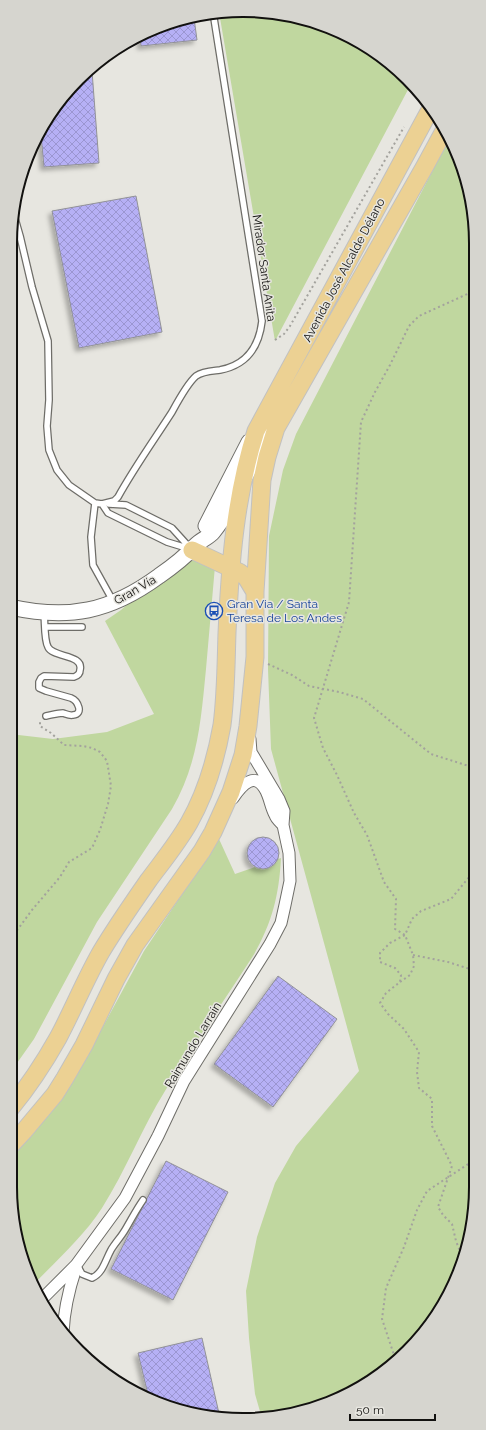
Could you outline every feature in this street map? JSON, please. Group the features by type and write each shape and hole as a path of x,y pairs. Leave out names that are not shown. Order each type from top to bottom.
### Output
{"main road":[{"name":"Avenida José Alcalde Délano","path":"227,631 231,568 242,485 256,432 428,113"},
{"name":"Avenida José Alcalde Délano","path":"17,1138 55,1094 78,1057 116,979 135,945 202,851 223,813 239,770 248,726 255,657 255,592 262,480 276,428 442,135"},
{"name":"Gran Vía","path":"17,610 45,620 76,612 92,610 114,603 142,589 176,564 212,533 242,485 254,460 276,428"},
{"name":"Gran Vía","path":"197,545 204,528 248,442 256,432"},
{"path":"197,545 246,577 255,592"},
{"path":"227,631 234,664 235,680 234,700 226,750 227,757 239,770"},
{"path":"17,1100 25,1090 57,1038 86,980 117,926 178,841 199,803 213,764 222,724 227,631"}],"street":[{"name":"Raimundo Larraín","path":"45,1295 76,1265 125,1198 158,1136 184,1081 270,944 280,923 290,881 288,853 283,825 284,811 279,799 251,752 248,726"},
{"name":"Raimundo Larraín","path":"239,770 260,781 266,791 275,816 283,825"},
{"path":"223,813 239,789 246,782 256,781 266,791"},
{"name":"Raimundo Larraín","path":"63,1324 64,1311 76,1265"}],"lane":[{"name":"Mirador Santa Anita","path":"102,504 114,501 118,497 196,376 202,373 235,366 243,361 256,346 260,336 262,321 213,19"},
{"path":"17,227 32,287 48,341 49,400 47,426 49,450 57,470 69,486 95,503 126,505 172,528 197,545"},
{"path":"95,503 91,537 92,564 114,603"},
{"path":"102,504 108,513 167,542 197,545"},
{"path":"46,716 62,713 72,716 78,711 79,705 75,700 39,688 38,682 44,676 74,677 78,675 80,671 80,665 74,659 52,652 48,648 45,620 82,627"},
{"path":"76,1265 82,1274 92,1278 97,1275 102,1270 111,1250 125,1230 142,1200"}],"path":[{"path":"275,340 284,334 290,326 407,121"},
{"path":"460,1250 452,1224 443,1215 438,1207 452,1166 432,1126 432,1099 419,1088 417,1072 419,1052 404,1028 388,1014 380,1003 386,992 410,975 414,966 413,955 405,935 395,929 396,900 384,882 367,835 322,748 314,718 349,602 362,422 375,392 390,366 409,326 418,316 469,293"},
{"path":"268,664 292,675 309,686 363,699 431,754 469,766"},
{"path":"17,930 60,877 69,862 92,848 100,830 108,804 110,786 107,761 100,752 92,748 64,745 51,733 40,726 40,722 46,716"},
{"path":"400,982 402,974 395,968 380,962 380,954 390,943 405,935 412,918 421,911 451,899 469,877"},
{"path":"413,955 448,962 469,969"},
{"path":"394,1355 382,1319 386,1288 426,1191 469,1163"}],"green space":[{"path":"258,17 287,21 316,29 343,40 369,55 392,73 408,89 275,341 220,18"},
{"path":"446,144 457,170 465,199 469,228 469,1202 465,1231 457,1260 439,1300 413,1336 392,1357 369,1375 329,1396 287,1409 260,1413 255,1394 246,1291 257,1237 275,1183 296,1146 359,1071 271,749 268,669 269,536 283,470 296,434"},
{"path":"189,552 215,566 200,724 188,775 172,809 97,922 34,1039 17,1063 17,735 53,739 107,732 154,714 105,621 121,610"},
{"path":"219,839 235,874 281,858 276,897 270,921 260,944 165,1091 111,1194 102,1208 87,1228 37,1281 29,1260 21,1231 17,1202 17,1150 61,1098 81,1067 144,951"}],"building":[{"path":"195,22 197,40 141,46 140,41 143,40 170,29"},
{"path":"92,75 99,163 44,167 41,140 64,105"},
{"path":"136,196 162,332 79,348 52,211"},
{"path":"263,837 269,838 276,844 279,853 278,859 272,866 263,869 257,868 250,862 247,853 248,847 254,840"},
{"path":"278,976 337,1019 273,1107 214,1064"},
{"path":"166,1161 228,1192 173,1300 111,1269"},
{"path":"202,1338 219,1412 199,1409 170,1401 147,1392 138,1353"}],"place":[{"name":"Gran Via / Santa Teresa de Los Andes","path":"214,611"}]}
